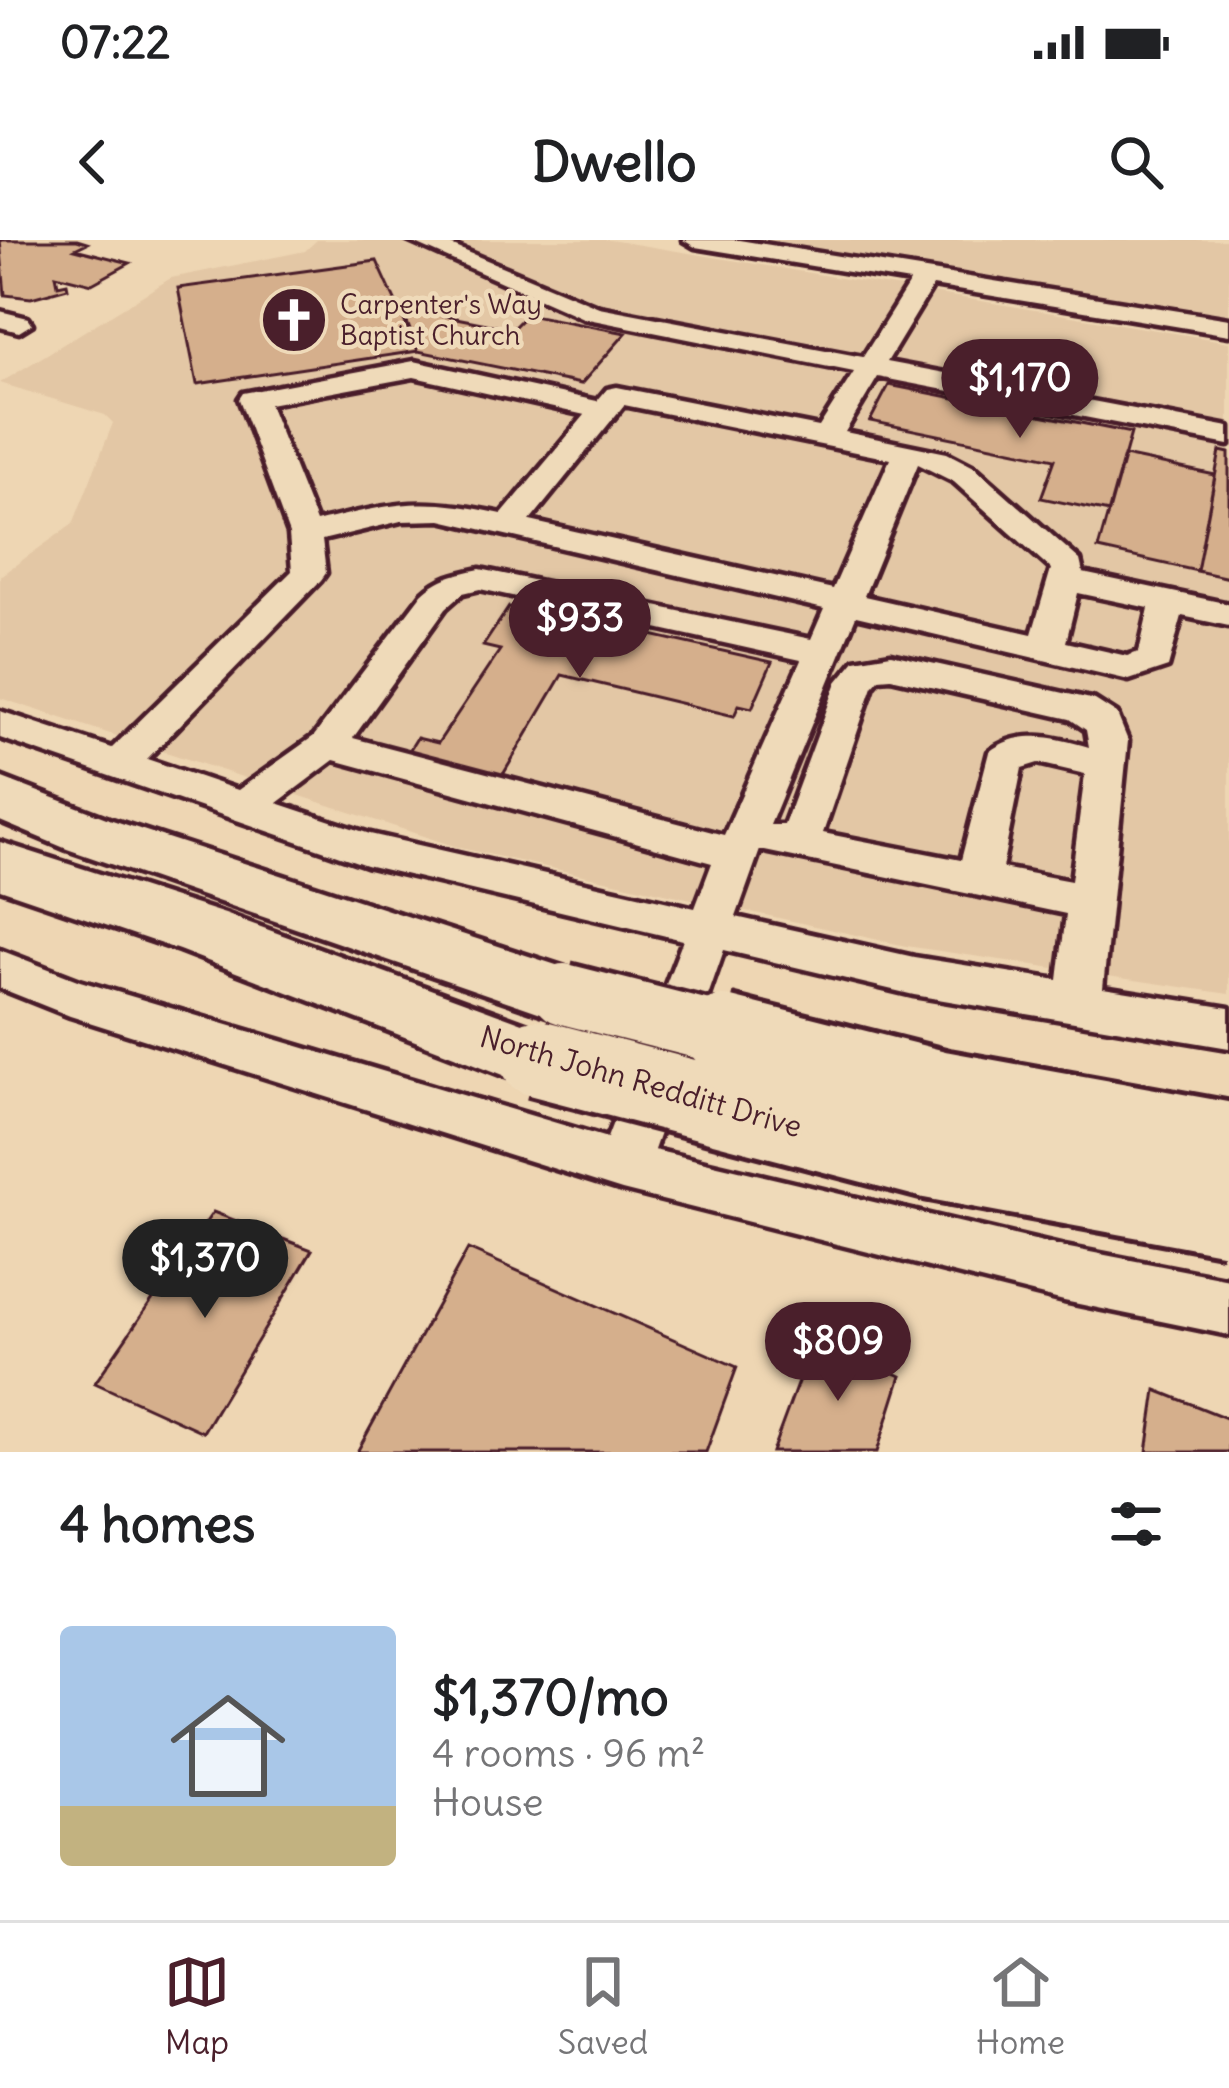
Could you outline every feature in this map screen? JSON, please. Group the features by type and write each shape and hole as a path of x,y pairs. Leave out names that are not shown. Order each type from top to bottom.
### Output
{"highway":[{"name":"North John Redditt Drive","path":"0,798 550,1026 932,1160 1229,1216"},
{"name":"North John Redditt Drive","path":"0,866 202,932 550,1026 941,1088 1229,1141"}],"street":[{"path":"419,240 592,313 1229,436"},
{"path":"695,240 1229,327"},
{"path":"828,436 926,278"},
{"path":"118,764 309,573 305,534 253,399 414,369 601,410"},
{"path":"508,527 617,395 908,453 952,464 1064,563 1066,580 1046,650"},
{"path":"622,1166 742,843 908,453"},
{"path":"305,534 423,508 1129,668 1155,659 1168,602"},
{"path":"243,807 328,746 434,602 452,585 479,579 821,653"},
{"path":"1066,580 1229,615"},
{"path":"798,844 856,682 868,668 891,666 1082,709 1103,723 1108,741 1078,1003"},
{"path":"0,724 366,849 914,976 1229,1028"},
{"path":"328,746 742,843 798,844 1090,902"},
{"path":"978,882 1004,762 1012,752 1026,748 1106,766"},
{"path":"0,968 70,998 622,1166 1064,1274 1229,1307"}],"shaded area":[{"path":"317,240 610,240 1229,342 1229,994 906,946 460,848 0,698 0,576 73,524 113,423 105,415 0,383 171,278 305,251"},
{"path":"737,240 1229,240 1229,321"}],"building":[{"path":"0,240 77,240 87,243 75,249 130,263 92,284 56,275 58,285 67,283 68,288 31,298 5,295"},
{"name":"Carpenter's Way Baptist Church","path":"377,261 418,351 197,384 178,288"},
{"path":"431,313 512,329 527,314 626,333 581,384 418,351 405,317"},
{"path":"889,385 1131,433 1109,512 1041,498 1055,459 870,421"},
{"path":"1220,451 1229,453 1229,578 1197,571"},
{"path":"1124,456 1215,475 1197,571 1098,549"},
{"path":"531,601 557,607 553,613 772,662 752,708 739,705 734,716 562,675 501,778 407,754 417,738 438,743 500,650 483,646 509,607 525,611"},
{"path":"213,1212 312,1250 203,1432 95,1383"},
{"path":"468,1249 737,1367 706,1452 357,1452"},
{"path":"815,1336 901,1376 877,1452 772,1452"},
{"path":"1156,1390 1229,1419 1229,1452 1147,1452"}],"place":[{"name":"Carpenter's Way Baptist Church","path":"294,320"}]}
